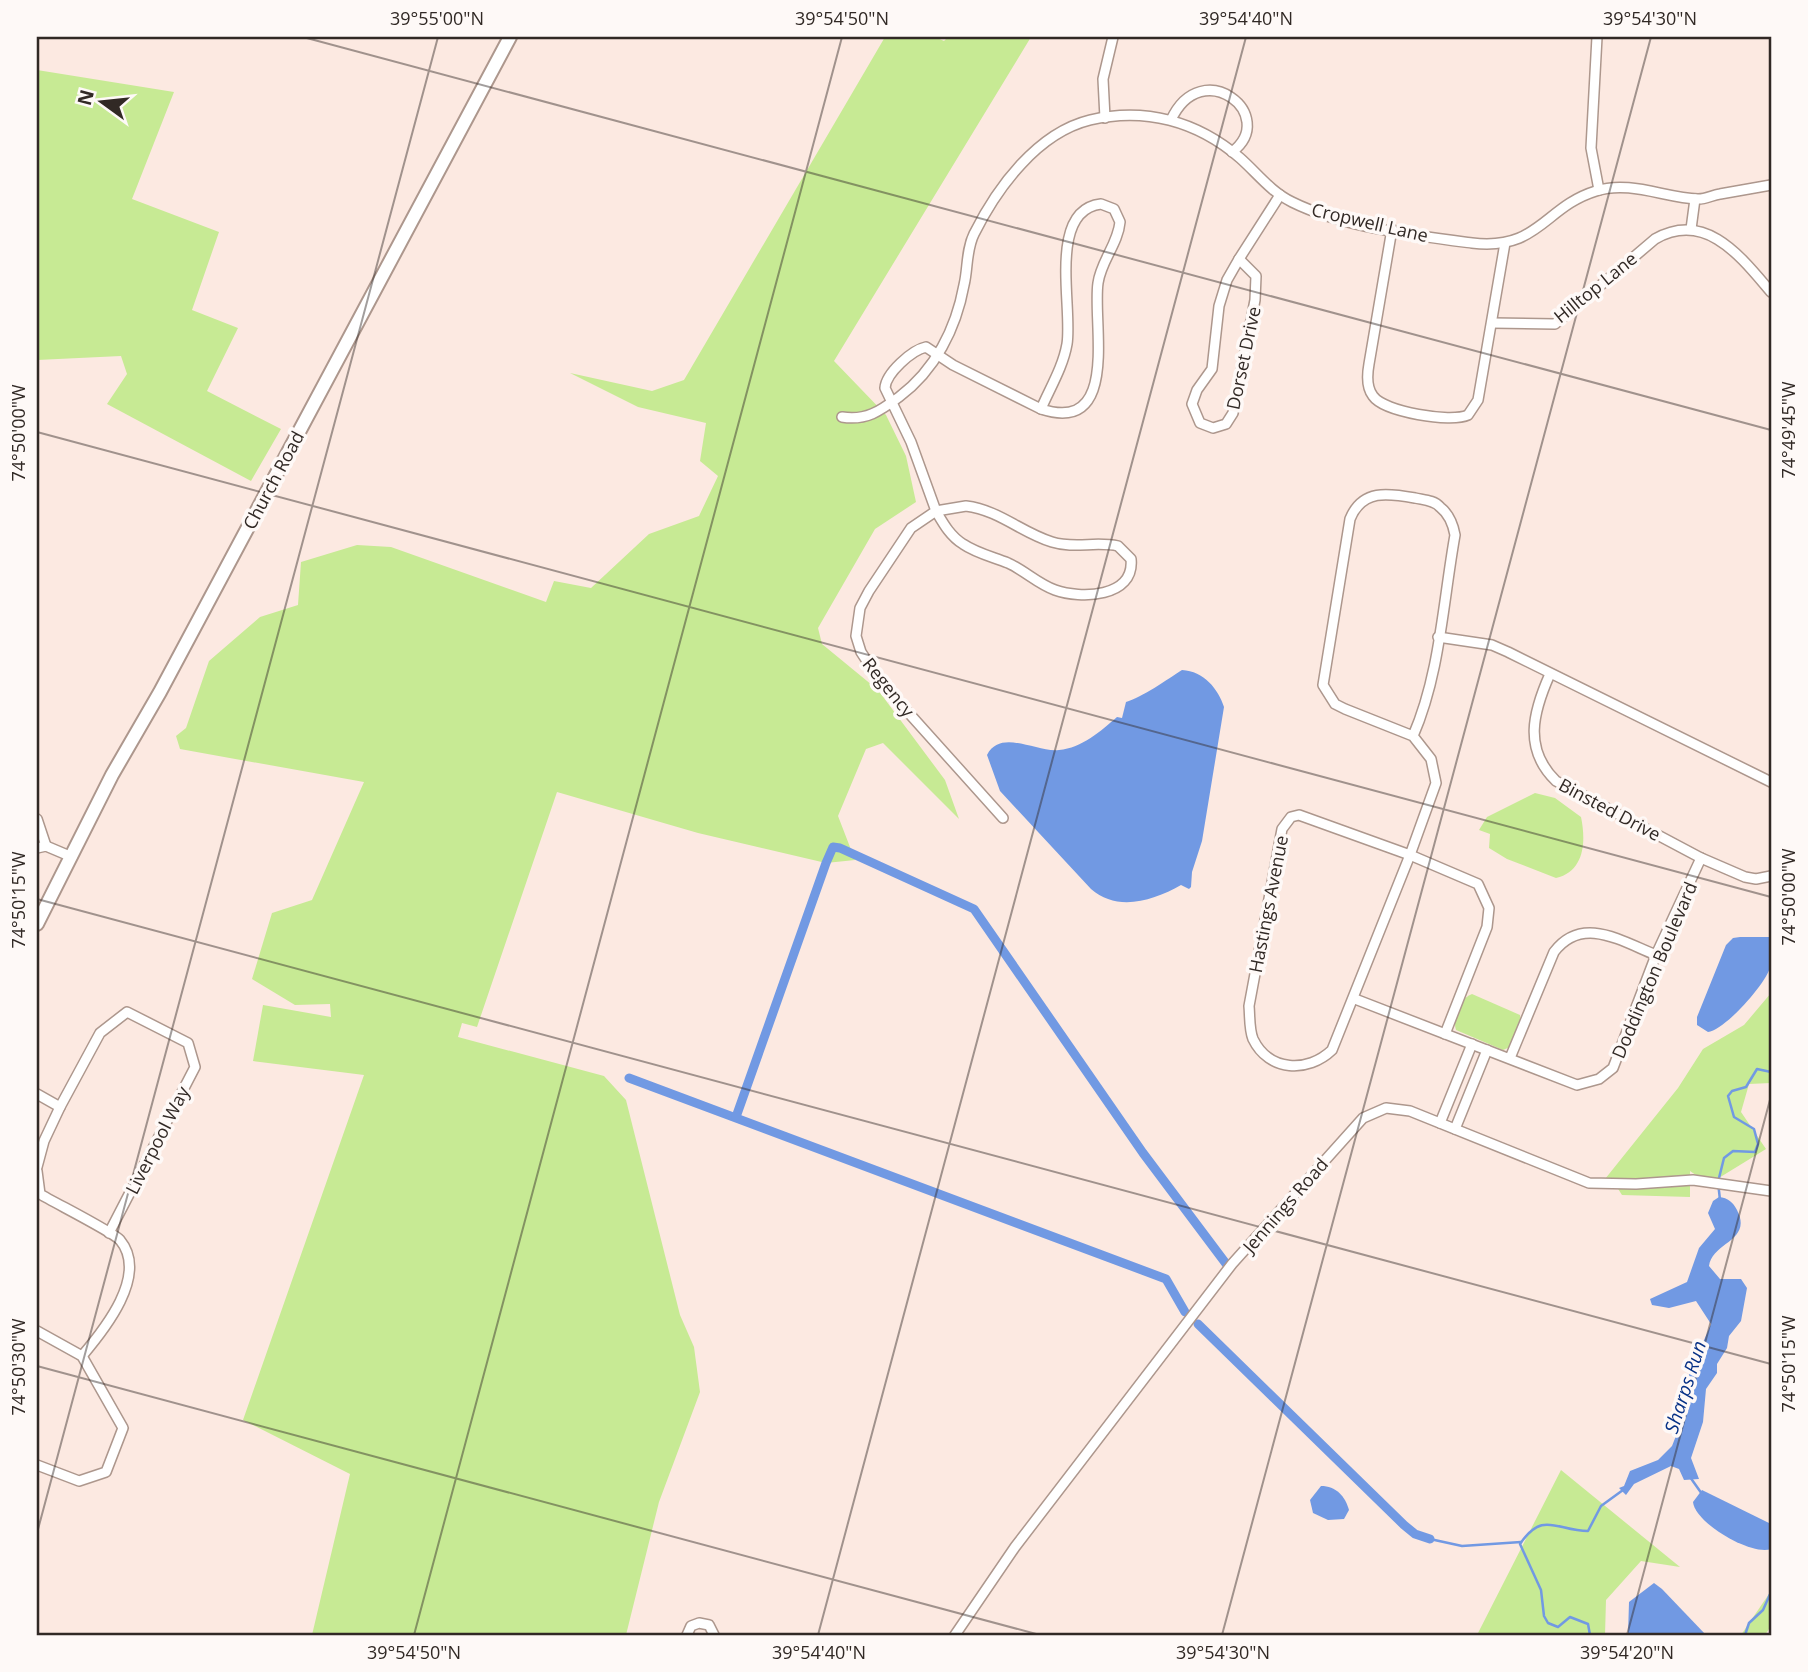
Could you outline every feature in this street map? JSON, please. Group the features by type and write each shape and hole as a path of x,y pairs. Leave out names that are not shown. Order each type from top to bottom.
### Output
{"main road":[{"name":"Church Road","path":"37,924 112,775 510,37"}],"street":[{"path":"1105,118 1103,79 1113,37"},
{"path":"1597,37 1591,148 1599,190"},
{"path":"1171,120 1179,105 1196,92 1210,89 1229,96 1244,110 1247,122 1244,140 1232,152"},
{"name":"Cropwell Lane","path":"842,417 868,416 917,384 938,354 961,300 973,236 1004,186 1056,133 1080,123 1143,115 1171,120 1200,131 1232,152 1280,195 1325,215 1472,243 1505,243 1533,232 1575,201 1599,190 1662,191 1695,199 1771,185"},
{"name":"Dorset Drive","path":"1239,259 1256,276 1255,300 1233,413 1226,424 1213,428 1200,423 1192,404 1197,390 1212,369 1219,306 1227,280 1239,259 1280,195"},
{"path":"1695,199 1691,229 1730,245 1771,292"},
{"path":"936,510 974,507 1059,544 1118,546 1128,553 1132,566 1126,580 1112,590 1093,594 1064,592 964,545 949,531 936,510 911,442 891,403 885,383 894,372 926,347 1000,391 1041,409 1055,412 1073,410 1087,399 1097,384 1098,283 1120,222 1114,209 1108,205 1087,207 1070,232 1066,259 1067,341 1063,359 1041,409"},
{"path":"1392,229 1368,364 1368,386 1375,399 1387,406 1448,418 1468,415 1478,400 1505,243"},
{"name":"Hilltop Lane","path":"1492,323 1555,324 1655,239 1670,230 1691,229"},
{"path":"1413,736 1425,710 1455,535 1453,524 1433,502 1393,494 1367,498 1354,509 1350,519 1323,685 1335,704 1413,736 1431,759 1436,783 1410,855 1478,884 1489,908 1487,927 1445,1034"},
{"name":"Regency","path":"936,510 911,528 869,591 860,608 856,636 861,652 880,681 1003,818"},
{"path":"1438,636 1492,645 1771,782"},
{"name":"Binsted Drive","path":"1550,674 1535,708 1533,740 1545,771 1556,781 1702,858 1756,880 1771,876"},
{"name":"Hastings Avenue","path":"1307,816 1410,855 1355,999 1332,1050 1321,1060 1308,1066 1285,1065 1272,1058 1253,1038 1249,1006 1282,829 1292,817 1307,816"},
{"path":"37,819 42,847 72,857"},
{"name":"Doddington Boulevard","path":"1355,999 1577,1085 1599,1079 1613,1068 1656,955 1702,858"},
{"path":"1510,1058 1554,952 1561,942 1573,934 1600,933 1656,955"},
{"name":"Liverpool Way","path":"82,1356 122,1302 130,1266 120,1240 40,1194 37,1169 44,1141 100,1033 127,1012 188,1043 195,1067 109,1233"},
{"path":"1440,1123 1472,1044"},
{"path":"1455,1129 1487,1050"},
{"path":"37,1094 60,1107"},
{"name":"Jennings Road","path":"955,1635 1015,1547 1232,1264 1291,1202 1353,1127 1374,1112 1386,1108 1410,1111 1589,1183 1636,1184 1693,1180 1771,1191"},
{"path":"37,1331 82,1356 123,1428 106,1472 79,1481 37,1465"},
{"path":"687,1635 691,1626 699,1623 709,1625 714,1635"}],"green space":[{"path":"885,37 935,37 944,41 948,37 1031,37 834,361 886,415 906,456 916,502 875,529 818,628 822,644 878,690 945,780 959,819 883,743 866,749 838,816 855,860 826,863 698,833 557,792 477,1027 462,1023 458,1037 604,1076 626,1100 680,1315 694,1347 700,1392 659,1502 626,1635 312,1635 350,1474 243,1420 364,1075 253,1061 263,1005 331,1017 330,1004 295,1005 252,979 272,913 312,900 364,782 180,749 176,736 186,728 209,661 260,617 298,605 301,562 357,545 391,547 546,602 554,581 591,588 649,534 699,516 718,476 700,461 706,423 638,407 570,373 652,391 684,380"},
{"path":"37,70 174,92 132,199 219,232 192,310 238,328 207,391 281,429 251,481 107,404 127,374 121,356 37,360"},
{"path":"1535,793 1555,798 1581,817 1583,845 1578,862 1573,869 1556,878 1507,859 1489,848 1490,834 1479,830 1487,817"},
{"path":"1771,993 1771,1083 1749,1084 1741,1112 1766,1149 1709,1184 1690,1171 1690,1197 1622,1195 1615,1184 1601,1184 1678,1088 1703,1049 1744,1025"},
{"path":"1472,994 1520,1015 1521,1023 1510,1047 1503,1050 1456,1030 1458,1009"},
{"path":"1561,1470 1680,1567 1641,1561 1606,1600 1605,1635 1477,1635"},
{"path":"1771,1591 1771,1626 1765,1635 1741,1635"}],"water":[{"path":"1182,670 1197,674 1209,682 1224,707 1202,841 1192,872 1191,887 1189,889 1181,885 1159,896 1135,902 1112,900 1091,889 1000,791 987,755 993,747 1010,742 1050,750 1076,746 1091,738 1117,717 1122,718 1126,702"},
{"path":"1771,937 1771,965 1762,983 1734,1015 1708,1032 1697,1025 1697,1017 1726,945 1733,938"},
{"path":"1719,1197 1728,1199 1735,1207 1741,1220 1740,1228 1736,1235 1717,1251 1709,1266 1720,1279 1741,1279 1747,1288 1741,1321 1729,1336 1727,1348 1717,1364 1717,1373 1706,1389 1703,1422 1691,1458 1699,1479 1684,1480 1679,1469 1671,1466 1634,1484 1626,1495 1619,1488 1624,1486 1630,1471 1658,1460 1672,1446 1687,1408 1683,1398 1685,1384 1711,1324 1696,1301 1669,1308 1652,1305 1650,1299 1687,1282 1699,1248 1715,1229 1708,1213 1713,1201"},
{"path":"1321,1486 1335,1490 1345,1500 1349,1510 1344,1519 1328,1520 1313,1513 1310,1500"},
{"path":"1702,1490 1771,1524 1771,1549 1751,1548 1713,1528 1696,1510 1693,1502"},
{"path":"1654,1583 1706,1635 1628,1635 1629,1602"}],"waterway":[{"path":"736,1117 826,863 833,847 840,848 974,909 1143,1153 1227,1265"},
{"name":"Sharps Run","path":"1720,1200 1718,1182 1724,1158 1733,1151 1755,1152 1758,1144 1754,1129 1734,1117 1728,1096 1732,1091 1746,1087 1757,1069 1771,1072"},
{"path":"629,1078 1166,1279 1185,1312"},
{"path":"1193,1319 1198,1324"},
{"path":"1198,1324 1404,1525 1415,1534 1430,1539"},
{"path":"1690,1477 1702,1494"},
{"name":"Sharps Run","path":"1590,1635 1588,1624 1570,1617 1558,1627 1548,1623 1544,1616 1541,1590 1520,1544 1528,1534 1543,1525 1588,1531 1601,1506 1623,1490"},
{"path":"1430,1539 1462,1546 1521,1542"},
{"path":"1745,1635 1749,1623 1763,1610 1771,1592"}]}
